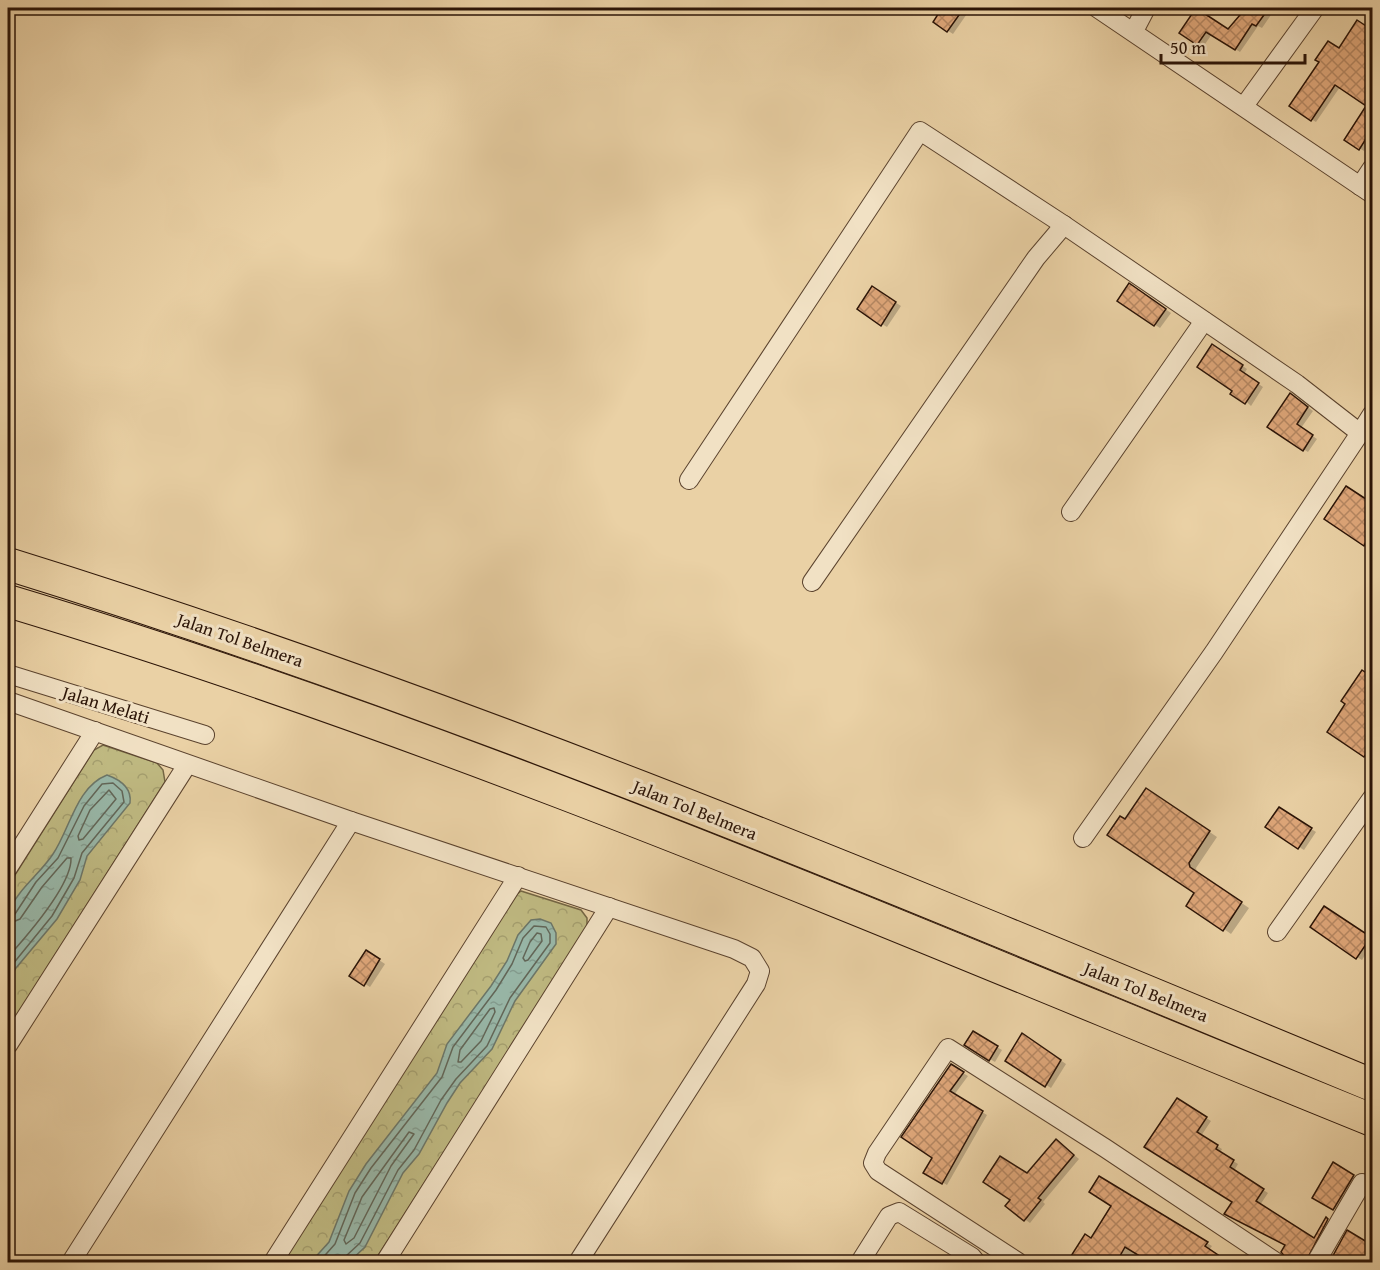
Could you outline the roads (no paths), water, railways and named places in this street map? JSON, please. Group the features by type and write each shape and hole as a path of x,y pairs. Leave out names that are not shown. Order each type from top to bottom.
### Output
{"highway":[{"name":"Jalan Tol Belmera","path":"8,564 173,617 467,721 885,886 1372,1085"},
{"name":"Jalan Tol Belmera","path":"8,601 125,637 438,747 758,871 1372,1120"}],"street":[{"path":"1097,8 1366,190 1372,168"},
{"path":"1134,31 1146,8"},
{"path":"1244,106 1315,8"},
{"path":"689,480 920,131 1064,225 1297,384 1360,433"},
{"path":"812,582 1036,258 1064,225"},
{"path":"1071,512 1204,321"},
{"path":"1083,837 1214,652 1372,414"},
{"name":"Jalan Melati","path":"8,674 205,735"},
{"path":"8,701 187,765 734,949 752,958 760,971 756,984 578,1263"},
{"path":"8,868 95,731"},
{"path":"8,1045 187,765"},
{"path":"1277,932 1372,798"},
{"path":"70,1263 351,821"},
{"path":"273,1263 518,876"},
{"path":"385,1263 609,907"},
{"path":"1018,1263 878,1171 873,1163 877,1153 948,1048 1276,1263"},
{"path":"1316,1263 1362,1183"},
{"path":"860,1263 889,1216 898,1212 972,1257 976,1263"}],"water":[{"path":"107,775 124,785 129,793 130,803 87,856 80,880 57,919 16,968 8,982 6,936 8,913 23,889 53,854 88,789"},
{"path":"540,919 551,923 556,933 556,944 515,1001 492,1049 460,1083 447,1103 419,1154 403,1173 365,1247 349,1262 311,1262 329,1242 349,1191 366,1164 437,1073 447,1044 491,986 507,961 518,935 531,920"}]}
